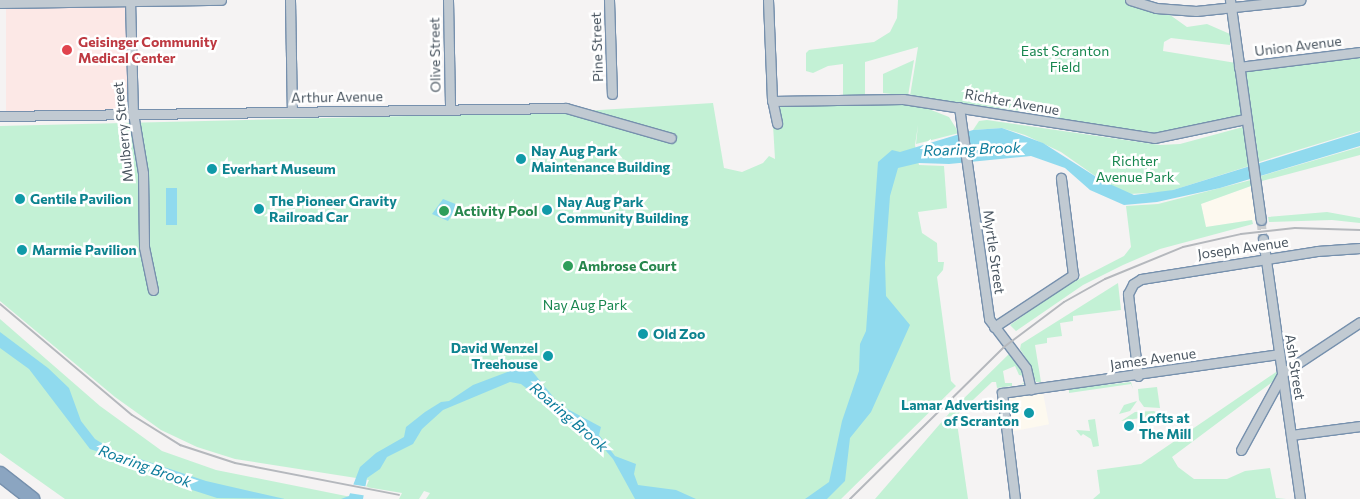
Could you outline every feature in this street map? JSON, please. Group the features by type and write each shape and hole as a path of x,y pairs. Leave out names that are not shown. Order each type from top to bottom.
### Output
{"highway":[{"path":"0,474 31,499"},
{"path":"0,481 31,499"}],"street":[{"path":"0,3 220,0"},
{"path":"290,0 292,111"},
{"name":"Olive Street","path":"448,0 450,109"},
{"name":"Pine Street","path":"609,0 612,94"},
{"path":"768,0 772,101 777,124"},
{"path":"1130,0 1156,8 1188,11 1230,3 1300,0"},
{"name":"Mulberry Street","path":"130,1 133,113 143,173 144,247 153,290"},
{"path":"1230,3 1261,220"},
{"name":"Union Avenue","path":"1239,67 1360,52"},
{"name":"Richter Avenue","path":"772,101 885,98 959,107 1154,138 1246,119"},
{"name":"Myrtle Street","path":"959,107 989,318 1026,368 1031,389"},
{"name":"Arthur Avenue","path":"0,116 566,108 671,138"},
{"path":"994,327 1073,275 1061,178"},
{"name":"Ash Street","path":"1263,239 1300,499"},
{"name":"Joseph Avenue","path":"1138,376 1128,307 1133,284 1158,274 1360,248"},
{"path":"1241,450 1283,373 1360,322"},
{"name":"James Avenue","path":"1015,499 1002,393 1138,376 1279,354"},
{"path":"1292,435 1360,426"}],"shaded area":[{"name":"Geisinger Community Medical Center","path":"6,0 127,0 127,113 6,113"},
{"path":"1251,186 1257,223 1252,220 1206,227 1201,204"},
{"path":"1042,388 1049,424 1010,432 1003,396"}],"green space":[{"name":"East Scranton Field","path":"898,0 1125,0 1163,10 1187,27 1207,24 1230,34 1230,45 1171,38 1164,42 1163,51 1236,63 1244,112 1238,117 1147,136 1028,112 910,96 918,47 865,62 865,96 843,96 843,64 828,66 813,73 806,71 806,53 809,50 874,42 890,32 897,18"},
{"path":"1360,55 1360,131 1259,162 1246,72"},
{"path":"914,60 908,96 883,93 883,74"},
{"name":"Nay Aug Park","path":"713,103 724,168 742,172 763,163 769,156 775,159 773,125 779,105 897,103 921,106 949,117 959,133 916,144 918,125 915,145 919,165 944,166 947,208 918,212 922,233 937,243 938,262 944,262 943,270 937,277 951,381 956,386 841,499 426,499 430,493 424,491 419,499 399,499 402,493 366,487 369,480 235,459 197,447 161,430 115,397 0,301 0,126 567,112"},
{"name":"Richter Avenue Park","path":"987,120 1160,145 1180,144 1243,127 1249,166 1167,192 1129,194 1101,180 1061,152 1025,135 1002,128 973,130 979,121"},
{"path":"1360,147 1360,155 1262,181 1261,176"},
{"path":"1251,180 1251,186 1201,204 1206,227 1252,220 1253,224 1160,249 1083,285 1016,331 1010,325 1062,288 1124,256 1131,247 1126,206 1158,204"},
{"path":"1327,212 1360,218 1360,223 1332,220 1269,222 1268,217"},
{"path":"1118,283 1121,310 1073,316 1073,321 1060,323 1062,336 1047,338 1047,343 1035,345 1041,382 1036,382 1029,363 1020,349 1021,344"},
{"path":"0,319 100,406 162,451 216,470 361,499 65,499 0,453"},
{"path":"1010,353 1023,370 1025,376 1019,375 1015,366 1003,371 1005,383 1012,383 1012,386 997,388 996,382 992,382 956,416 968,499 875,499 952,410"},
{"path":"1279,370 1275,380 1172,457 1178,467 1194,479 1227,479 1245,471 1270,468 1276,498 1286,499 1093,499 1100,493 1097,470 1141,464"},
{"path":"1131,382 1133,389 1131,384 1069,393 1069,389"},
{"path":"1157,387 1160,408 1144,407 1139,400 1138,389"},
{"path":"1137,401 1130,411 1119,414 1124,405"},
{"path":"1154,411 1160,415 1121,421 1135,412"},
{"path":"1095,419 1099,446 1093,447 1091,439 1083,434 1081,436 1076,430 1090,431 1088,420"}],"water":[{"path":"1002,128 1043,143 1101,180 1134,195 1173,190 1360,132 1360,146 1220,188 1157,202 1124,205 1090,190 1065,168 1031,156 949,164 919,163 898,168 890,196 885,263 886,296 910,325 871,412 850,438 845,481 827,499 805,499 829,482 842,421 859,371 860,344 866,331 878,162 892,150 900,152 973,130"},
{"path":"166,188 177,188 177,225 166,225"},
{"name":"Activity Pool","path":"443,199 458,205 448,221 432,214"},
{"path":"0,332 48,368 69,388 81,421 95,439 113,450 206,481 285,499 217,498 186,488 170,476 90,449 29,369 0,348"},
{"path":"518,368 532,371 560,405 601,427 599,435 615,456 636,464 634,474 638,485 676,490 696,499 635,499 613,459 600,444 560,418 539,389 534,394 521,384 510,382 443,410 422,429 413,444 387,457 380,469 367,478 363,499 341,499 349,496 360,467 376,453 404,437 406,427 425,412 441,402 449,401 473,385"}],"pier":[{"path":"350,484 368,487 366,496 349,493"}],"waterway":[{"name":"Roaring Brook","path":"109,455 173,478"}],"tunnel":[{"path":"1261,220 1263,239"}],"railway":[{"path":"850,499 1004,347 1064,302 1105,279 1183,247 1241,234 1295,228 1360,230"},
{"path":"0,304 132,415 180,445 235,463 399,495"}],"place":[{"name":"Geisinger Community Medical Center","path":"67,50"},
{"name":"Nay Aug Park Maintenance Building","path":"521,159"},
{"name":"Everhart Museum","path":"212,169"},
{"name":"Gentile Pavilion","path":"20,199"},
{"name":"The Pioneer Gravity Railroad Car","path":"259,209"},
{"name":"Nay Aug Park Community Building","path":"547,210"},
{"name":"Activity Pool","path":"444,211"},
{"name":"Marmie Pavilion","path":"22,250"},
{"name":"Ambrose Court","path":"568,266"},
{"name":"Old Zoo","path":"643,334"},
{"name":"David Wenzel Treehouse","path":"548,356"},
{"name":"Lamar Advertising of Scranton","path":"1029,413"},
{"name":"Lofts at The Mill","path":"1129,426"}]}
